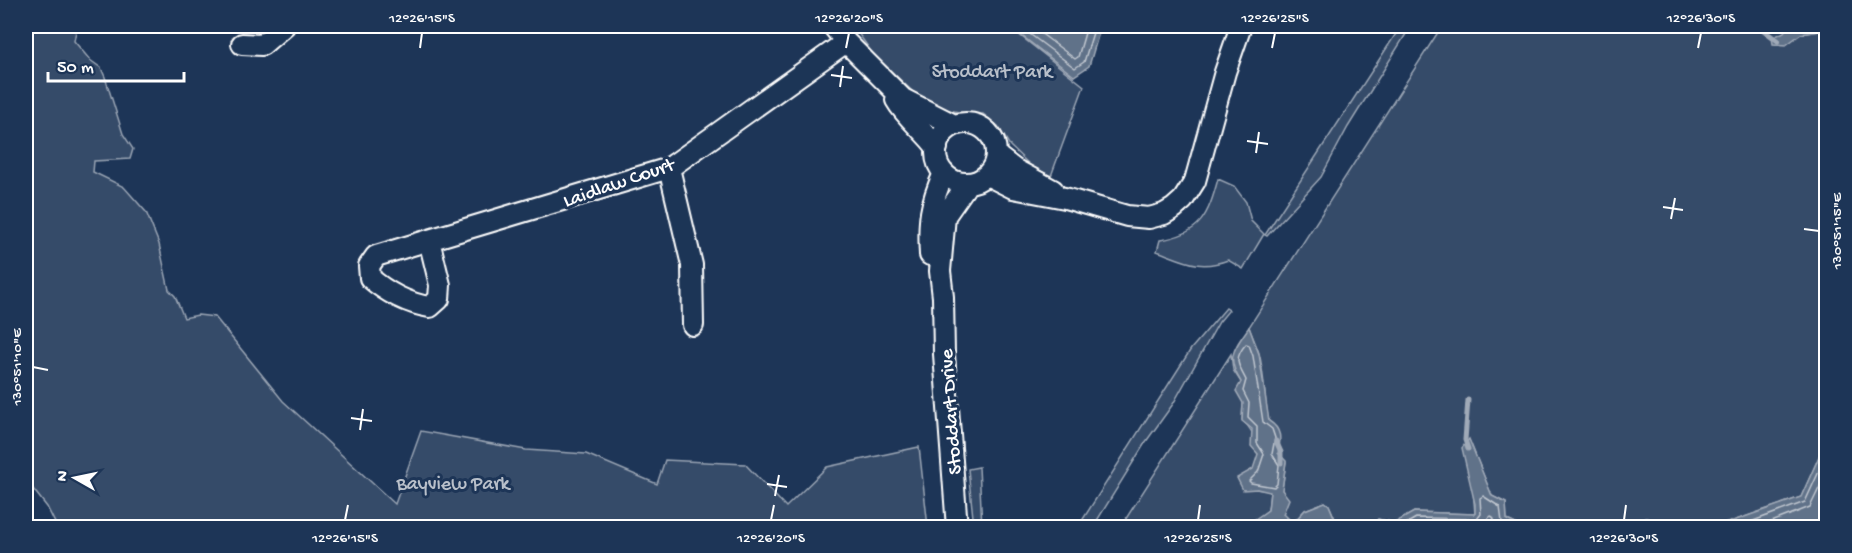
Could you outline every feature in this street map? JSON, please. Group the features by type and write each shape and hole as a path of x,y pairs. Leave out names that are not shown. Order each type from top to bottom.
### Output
{"street":[{"path":"242,45 262,45 284,26"},
{"path":"833,26 903,99 954,125"},
{"path":"987,175 1013,188 1065,198 1120,214 1149,218 1164,214 1183,200 1190,191 1199,170 1225,72 1241,26"},
{"name":"Laidlaw Court","path":"429,240 669,168 846,42"},
{"path":"882,77 900,108 937,148"},
{"path":"966,123 978,125 988,132 995,143 996,155 987,175 968,183 959,182 944,173 938,161 937,148 946,131 954,125 966,123"},
{"path":"996,155 1014,169 1065,198"},
{"path":"669,168 692,265 693,325"},
{"name":"Stoddart Drive","path":"943,297 932,271 929,219 933,198 944,173"},
{"name":"Stoddart Drive","path":"957,528 940,271 945,216 968,183"}],"green space":[{"name":"Bayview Park","path":"26,26 77,26 74,41 90,60 101,68 123,134 133,149 130,159 94,161 93,172 124,187 146,212 159,244 169,290 175,296 184,318 198,315 215,317 283,401 395,504 421,431 526,450 586,454 657,484 665,460 745,464 786,507 827,467 919,447 928,527 57,527 47,507 26,480"},
{"name":"Stoddart Park","path":"853,26 1008,26 1084,86 1051,176 1032,167 1010,146 998,126 983,114 928,106 873,54"},
{"path":"1401,26 1411,26 1348,127 1321,177 1267,236 1265,235"},
{"path":"1442,26 1788,26 1785,32 1801,34 1826,30 1826,441 1801,497 1716,527 1691,527 1646,518 1638,527 1522,527 1507,520 1506,503 1492,496 1469,440 1475,514 1414,512 1395,523 1378,519 1372,526 1344,527 1335,519 1329,505 1325,502 1305,510 1293,523 1283,513 1282,490 1286,462 1278,451 1269,425 1262,366 1249,327"},
{"path":"1218,179 1234,186 1246,202 1251,221 1264,234 1243,269 1228,260 1200,265 1157,251 1160,240 1185,233 1201,221"},
{"path":"1226,308 1229,310 1219,322 1173,404 1145,443 1093,527 1078,527 1191,349"},
{"path":"1231,354 1233,370 1241,382 1242,420 1253,435 1258,452 1256,489 1270,491 1268,510 1247,527 1120,528"},
{"path":"979,467 982,527 974,527 968,469"}],"water":[{"path":"1009,26 1101,26 1089,66 1074,76"},
{"path":"1788,26 1826,26 1826,30 1801,34 1786,45 1773,44 1772,38 1784,32"},
{"path":"1249,327 1259,354 1269,421 1278,431 1280,439 1278,453 1286,461 1282,490 1289,499 1283,514 1293,523 1305,510 1325,502 1329,505 1335,519 1344,527 1247,528 1245,526 1268,510 1270,492 1257,489 1243,490 1237,478 1253,469 1258,454 1251,446 1252,429 1242,421 1243,403 1236,391 1241,382 1233,366 1233,353"},
{"path":"1469,439 1492,496 1506,503 1507,520 1522,527 1362,527 1372,526 1378,519 1395,523 1414,512 1475,514 1475,504 1462,448"},
{"path":"1826,441 1826,527 1716,527 1801,497"},
{"path":"1646,518 1691,527 1638,527"}],"waterway":[{"path":"1758,26 1778,41"},
{"path":"1468,400 1465,440 1468,449"},
{"path":"1276,441 1281,452 1281,463"}]}
